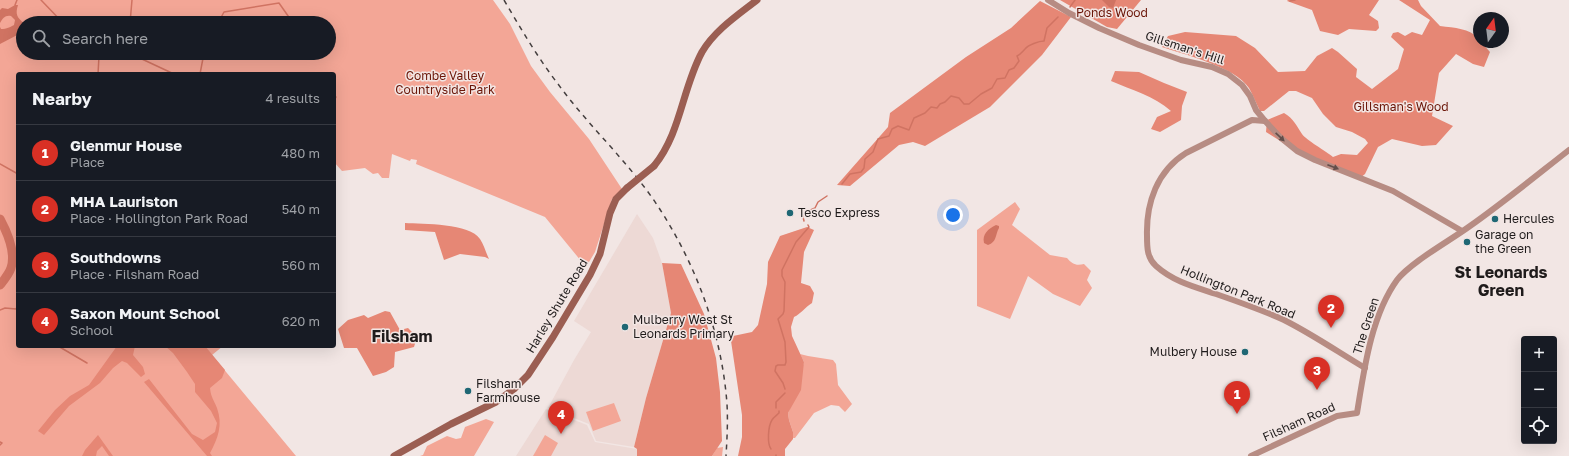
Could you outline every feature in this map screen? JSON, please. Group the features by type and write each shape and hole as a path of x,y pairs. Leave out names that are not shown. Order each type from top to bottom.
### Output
{"main road":[{"name":"Harley Shute Road","path":"394,456 496,402 514,389 528,375 553,337 590,275 600,254 610,213 616,199 654,166 669,143 702,52 718,32 757,0"}],"street":[{"name":"Gillsman's Hill","path":"1048,0 1069,13 1099,28 1140,45 1181,60 1212,67 1228,74 1242,85 1250,96 1256,110 1265,121 1281,138 1297,151 1315,160 1393,191 1462,231"},
{"path":"1252,120 1256,110"},
{"name":"Hollington Park Road","path":"1265,121 1252,120 1222,134 1176,159 1168,167 1152,194 1148,211 1147,246 1149,258 1156,266 1177,281 1284,320 1365,368"},
{"name":"The Green","path":"1357,413 1372,337 1381,308 1398,279 1415,264 1462,231 1569,150"},
{"name":"Filsham Road","path":"1251,456 1337,416 1357,413"}],"shaded area":[{"path":"1102,0 1116,0 1113,8 1109,7"},
{"path":"18,5 18,16 16,16 16,36 0,44 0,27 1,29 5,29 14,25 15,20 11,16 6,16 0,23 0,10 2,8 8,9"},
{"name":"Mulberry West St Leonards Primary","path":"637,214 653,238 662,263 671,313 646,398 634,447 596,441 589,424 548,408 591,332 574,321"},
{"path":"996,225 999,226 999,228 993,242 988,245 984,243 986,232"},
{"path":"546,409 587,425 595,442 637,449 637,456 516,456"}],"green space":[{"name":"Combe Valley Countryside Park","path":"0,0 493,0 510,24 531,66 550,92 589,139 622,189 612,199 595,252 586,267 545,217 416,164 417,160 411,159 410,161 392,154 389,178 382,178 378,173 373,174 365,168 342,171 336,164 336,72 16,72 16,348 221,348 212,355 296,456 0,456"},
{"name":"Ponds Wood","path":"1060,0 1141,0 1117,29 1107,27"},
{"path":"1379,0 1369,15 1378,21 1379,28 1376,31 1349,29 1338,35 1320,31 1312,10 1287,1"},
{"name":"Gillsman's Wood","path":"1399,0 1418,0 1421,6 1440,26 1461,29 1473,34 1473,48 1486,48 1490,52 1484,67 1473,64 1456,54 1439,73 1432,116 1453,126 1436,145 1422,146 1392,139 1378,147 1365,174 1360,178 1293,149 1266,132 1267,120 1284,113 1293,120 1304,136 1333,157 1341,154 1357,155 1368,143 1365,139 1352,132 1336,127 1323,114 1312,98 1296,91 1289,91 1264,111 1260,111 1249,88 1233,74 1196,58 1162,47 1168,36 1185,32 1236,36 1255,48 1278,72 1305,71 1317,56 1332,48 1357,69 1356,77 1372,89 1398,69 1404,49 1391,37 1393,33 1398,32 1405,36 1412,32 1422,35 1430,20"},
{"path":"1040,1 1071,17 1042,55 990,107 925,146 913,142 899,145 850,186 837,185 888,127 890,113 966,57 1011,28"},
{"path":"1115,71 1139,72 1187,92 1182,106 1181,120 1160,132 1151,129 1157,117 1171,111 1150,97 1111,81"},
{"path":"1015,202 1020,209 1012,225 1050,255 1067,258 1076,265 1084,264 1091,271 1087,280 1092,288 1080,306 1053,294 1028,276 1010,319 977,306 977,230"},
{"path":"405,223 446,225 467,230 475,234 480,239 489,259 485,257 460,254 444,260 435,232 405,230"},
{"path":"807,227 814,230 804,252 801,283 810,286 814,293 812,303 794,317 791,327 792,336 804,362 801,390 788,413 793,432 793,439 785,449 785,456 738,456 742,437 742,415 731,341 733,336 752,332 758,325 767,284 768,262 780,236"},
{"path":"662,263 681,264 704,314 716,358 720,392 722,441 712,456 637,456 637,449 634,447 646,398 671,313"},
{"path":"385,311 390,312 400,330 408,328 417,337 414,347 395,352 394,367 386,372 373,376 357,348 344,348 338,329 348,320 364,315 368,318"},
{"path":"116,348 135,348 133,355 143,367 145,374 141,377 127,363 122,361 113,368 100,383 69,406 44,435 38,431 55,410 70,396 89,385"},
{"path":"167,348 207,348 225,370 222,378 210,388 220,420 219,431 210,453 212,456 207,456 144,382 149,379 192,434 203,440 215,432 217,423 211,411 195,392 195,384 173,353"},
{"path":"800,354 833,360 836,364 838,385 852,404 845,412 839,406 831,405 814,413 795,438 793,438 788,413 804,362"},
{"path":"614,403 621,421 593,431 586,412"},
{"path":"486,419 494,422 474,456 420,456 423,455 427,446 447,436 456,439 461,438 465,427"},
{"path":"98,435 113,456 109,456 102,446 97,451 96,456 82,456 85,450"},
{"path":"545,435 558,443 551,456 533,456"},
{"path":"723,447 722,456 712,456 717,448"}],"waterway":[{"path":"15,5 17,0"},
{"path":"41,0 56,16"},
{"path":"131,16 132,0"},
{"path":"1070,7 1075,0"},
{"path":"1290,1 1295,0"},
{"path":"222,16 224,12 279,3 288,16"},
{"path":"842,184 850,174 861,172 864,168 865,159 873,152 878,139 889,136 892,129 898,126 909,130 914,118 925,113 931,107 937,108 951,96 959,98 964,104 969,104 981,94 992,88 997,79 1005,78 1009,70 1014,68 1019,61 1017,56 1029,46 1037,42 1044,41 1047,28 1058,17"},
{"path":"98,72 99,60"},
{"path":"144,60 170,72"},
{"path":"200,72 203,60"},
{"path":"0,164 16,173"},
{"path":"804,221 803,217 806,212 815,208 818,202 827,196"},
{"path":"0,219 12,249 12,262 10,270 0,285"},
{"path":"785,389 775,371 776,366 785,365 786,362 785,342 778,319 784,311 785,282 782,276 782,270 796,242 809,227 808,225"},
{"path":"0,310 5,308 16,309"},
{"path":"61,348 87,363"},
{"path":"776,408 776,402 785,393"},
{"path":"771,449 769,430 772,420 779,413 779,411"},
{"path":"0,442 2,443 0,445"}],"railway":[{"path":"504,0 537,54 570,100 650,194 686,256 706,304 720,353 727,404 726,456"}],"place":[{"name":"Tesco Express","path":"790,213"},
{"name":"Hercules","path":"1495,219"},
{"name":"Garage on the Green","path":"1467,242"},
{"name":"Mulberry West St Leonards Primary","path":"625,327"},
{"name":"MHA Lauriston","path":"1331,328"},
{"name":"Mulbery House","path":"1245,352"},
{"name":"Southdowns","path":"1317,390"},
{"name":"Filsham Farmhouse","path":"468,391"},
{"name":"Glenmur House","path":"1237,414"},
{"name":"Saxon Mount School","path":"561,434"}],"district":[{"name":"St Leonards Green","path":"1501,281"},
{"name":"Filsham","path":"402,336"}]}
